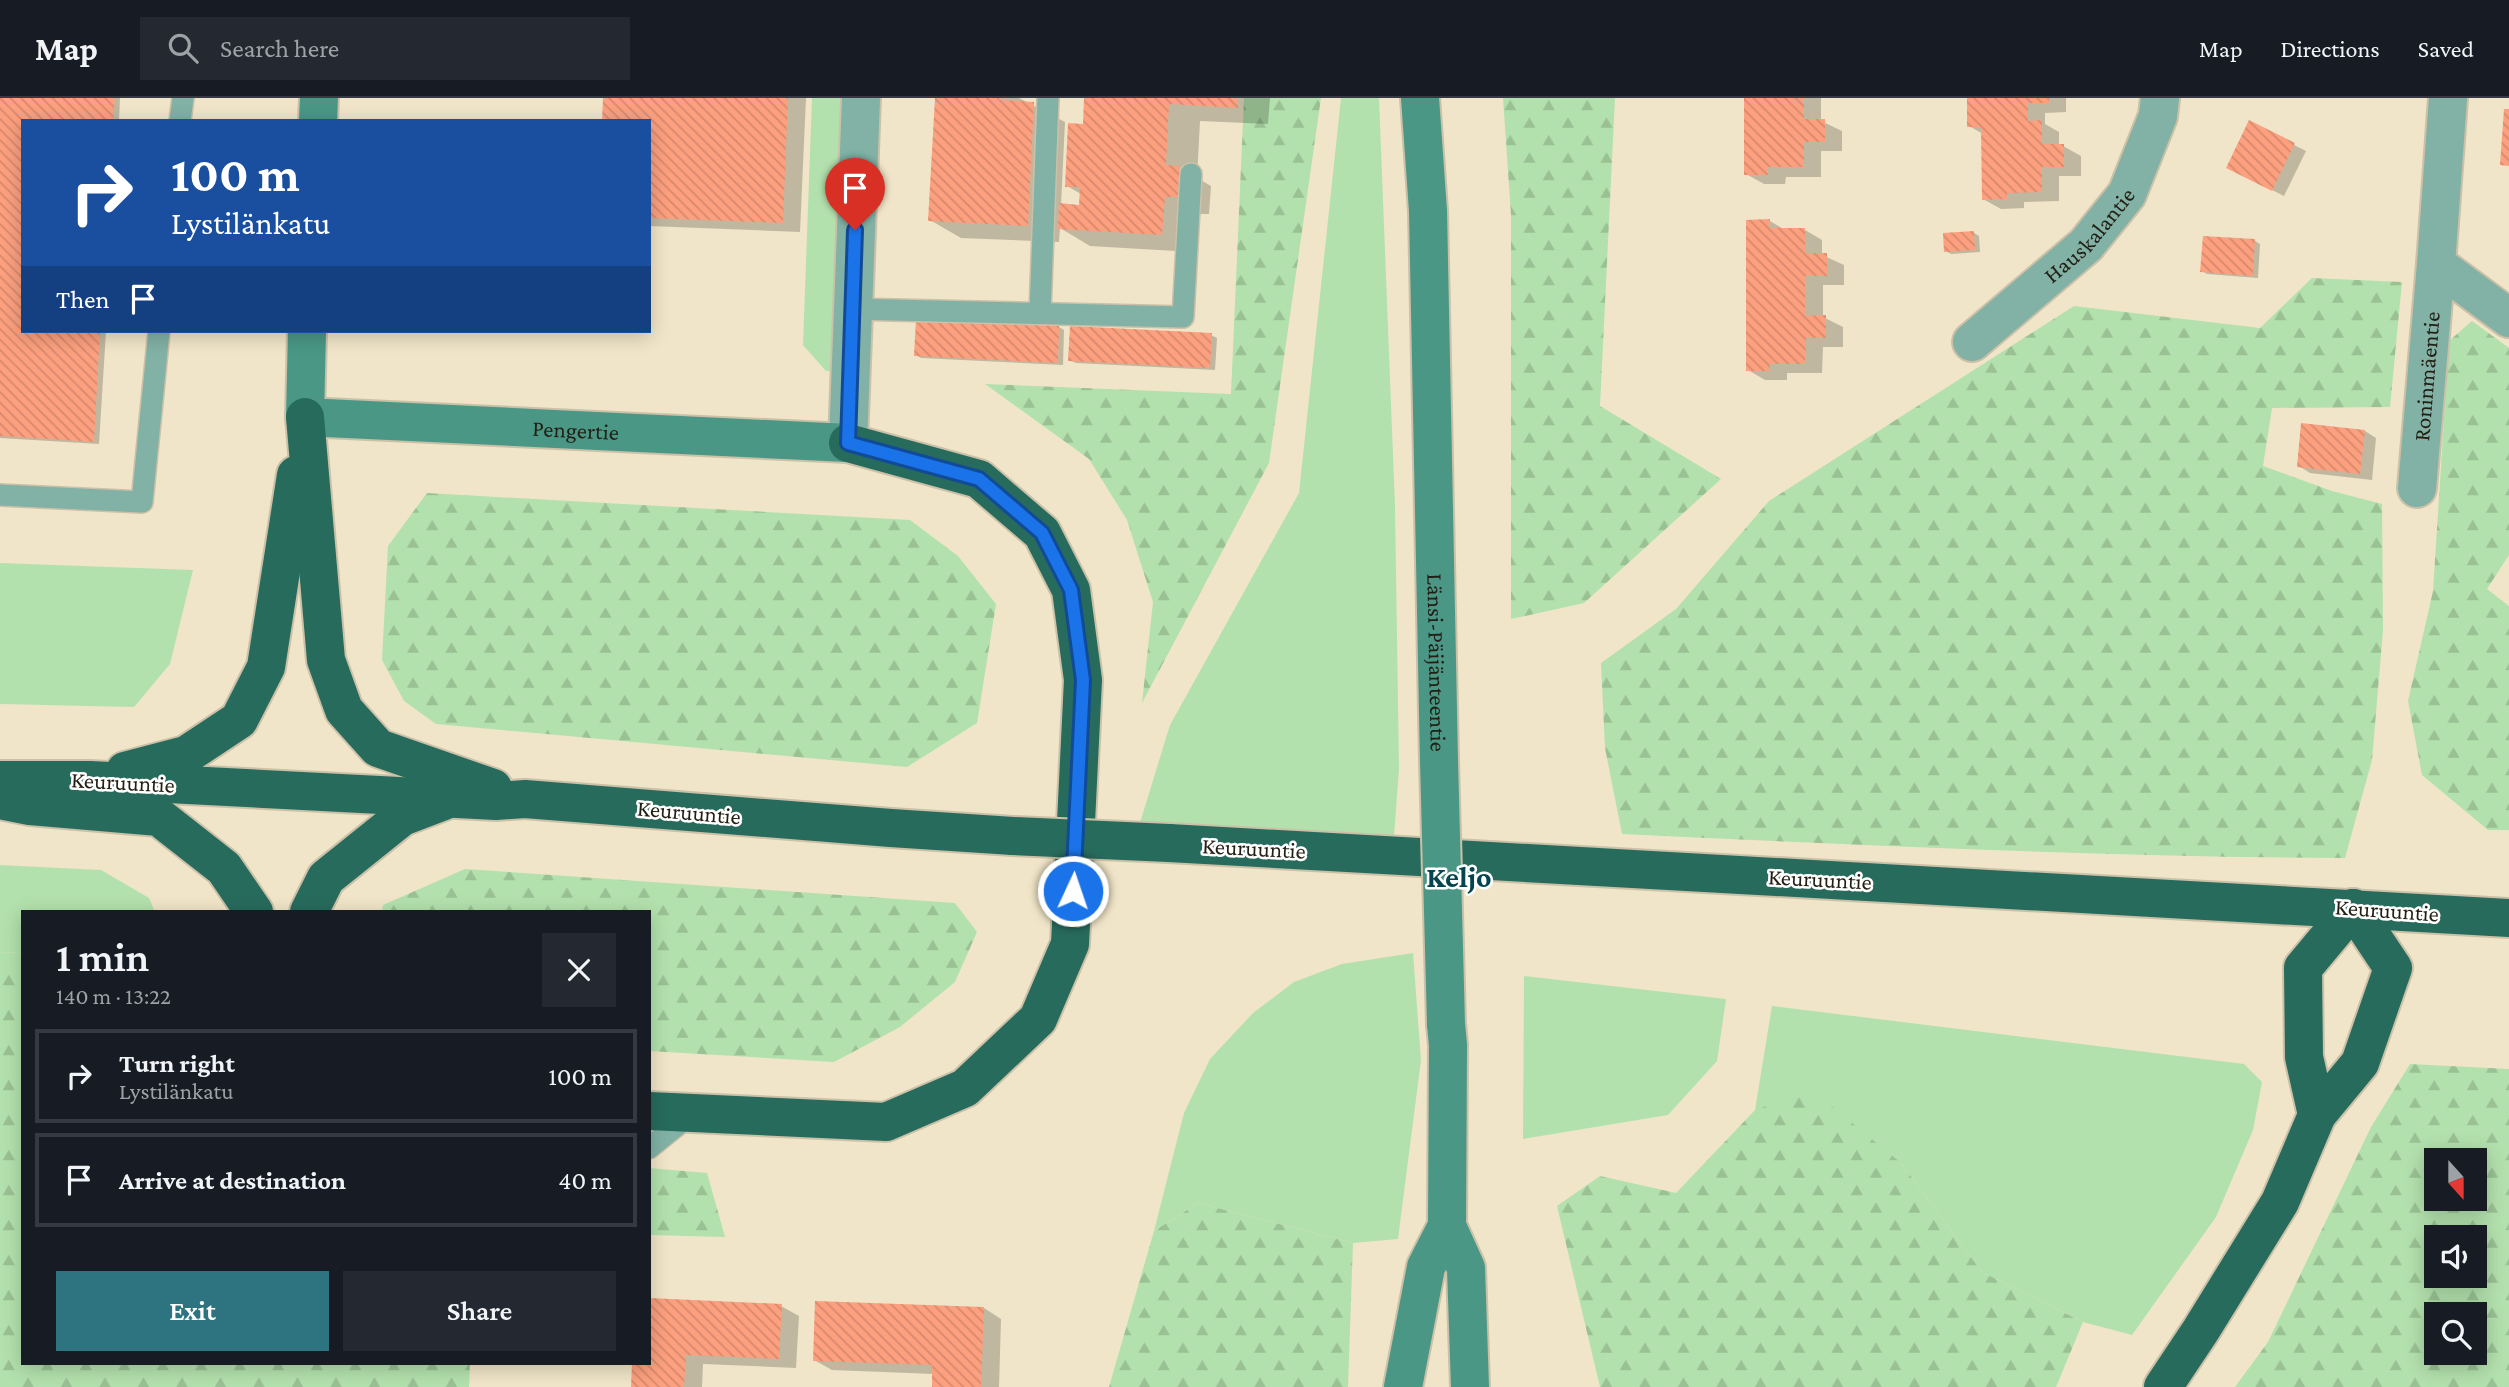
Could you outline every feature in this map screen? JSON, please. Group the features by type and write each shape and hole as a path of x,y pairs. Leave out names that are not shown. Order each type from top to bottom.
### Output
{"highway":[{"path":"90,780 186,755 239,720 266,667 305,417"},
{"path":"305,417 326,660 344,710 378,748 525,799"},
{"path":"651,1111 886,1122 965,1088 1038,1019 1070,944 1083,680 1071,590 1042,533 979,479 848,443"},
{"name":"Keuruuntie","path":"0,779 90,780 496,801 525,799 891,828 2509,918"},
{"path":"310,910 326,878 402,817 450,799"},
{"path":"0,800 30,806 159,817 223,868 253,910"},
{"path":"2163,1387 2202,1330 2280,1202 2317,1115 2360,1063 2393,968 2353,908 2303,968 2304,1057 2317,1115"}],"main road":[{"path":"318,119 319,98"},
{"name":"Länsi-Päijänteentie","path":"1420,98 1428,211 1439,761 1448,1045 1447,1226 1466,1268 1470,1387"},
{"path":"305,417 307,333"},
{"name":"Pengertie","path":"305,417 848,443"},
{"name":"Länsi-Päijänteentie","path":"1403,1387 1426,1267 1447,1226"}],"street":[{"path":"848,443 861,98"},
{"name":"Hauskalantie","path":"1972,342 2086,245 2127,194 2158,116 2160,98"},
{"name":"Roninmäentie","path":"2417,488 2448,98"},
{"name":"Roninmäentie","path":"2436,264 2509,318"}],"lane":[{"path":"180,119 183,98"},
{"path":"1040,313 1048,98"},
{"path":"852,309 1183,317 1191,174"},
{"path":"0,495 142,502 159,333"},
{"path":"651,1146 693,1113"}],"green space":[{"path":"812,98 849,98 837,371 826,371 803,345"},
{"path":"1244,98 1321,98 1269,463 1142,703 1153,602 1127,520 1089,459 985,384 1231,394"},
{"path":"1341,98 1379,98 1395,506 1399,769 1394,836 1139,826 1170,725 1299,493"},
{"path":"1503,98 1615,98 1600,406 1721,479 1584,603 1511,619 1511,215"},
{"path":"2312,278 2402,282 2390,407 2272,408 2263,466 2332,491 2382,504 2383,630 2372,760 2345,858 2074,853 1622,834 1605,748 1601,663 1676,609 1769,501 2074,306 2260,328"},
{"path":"2472,321 2509,348 2509,555 2487,589 2509,606 2509,830 2488,830 2422,775 2408,701 2433,591 2449,341"},
{"path":"427,493 910,520 958,556 996,604 977,723 907,767 436,724 404,701 382,660 388,546"},
{"path":"0,563 193,570 170,664 134,707 0,704"},
{"path":"0,865 101,870 149,898 154,910 21,910 21,953 0,952"},
{"path":"465,869 955,903 977,932 955,982 900,1027 834,1062 651,1051 651,910 382,910 383,905"},
{"path":"0,952 21,953 21,1365 470,1365 469,1387 0,1387"},
{"path":"1413,953 1421,1060 1398,1239 1353,1243 1198,1203 1154,1231 1184,1113 1210,1059 1253,1013 1294,982 1342,964"},
{"path":"1524,976 1726,999 1717,1061 1668,1115 1523,1139"},
{"path":"1772,1006 2244,1064 2262,1082 2253,1130 2216,1217 2132,1335 2083,1322 1982,1272 1901,1163 1755,1110"},
{"path":"2410,1064 2509,1069 2509,1387 2235,1387 2268,1342 2371,1127"},
{"path":"1812,1090 1901,1163 1982,1272 2083,1322 2056,1387 1600,1387 1557,1206 1600,1176 1676,1193 1755,1110"},
{"path":"651,1168 707,1173 725,1237 651,1235"},
{"path":"1198,1203 1353,1243 1348,1387 1109,1387 1154,1231"}],"building":[{"path":"0,98 115,98 113,119 21,119 21,333 100,333 94,442 0,436"},
{"path":"603,98 788,98 783,223 651,218 651,119 602,119"},
{"path":"935,98 999,98 1034,102 1028,226 928,221"},
{"path":"1084,98 1238,98 1238,108 1169,104 1166,165 1180,166 1179,197 1165,197 1162,235 1058,229 1059,203 1079,205 1080,187 1065,187 1068,123 1083,124"},
{"path":"1744,98 1804,98 1804,119 1825,119 1825,142 1804,142 1804,167 1768,167 1768,175 1744,175"},
{"path":"1967,98 2049,98 2049,103 2028,103 2028,121 2042,120 2042,144 2064,144 2064,167 2042,167 2042,192 2007,193 2007,199 1982,200 1981,127 1967,127"},
{"path":"2504,109 2509,109 2509,166 2500,165"},
{"path":"2249,120 2295,143 2272,191 2226,168"},
{"path":"1770,219 1770,228 1805,228 1805,253 1827,253 1827,276 1805,276 1805,316 1826,315 1826,338 1806,338 1805,364 1770,364 1770,371 1746,371 1746,220"},
{"path":"1974,231 1975,250 1944,252 1943,233"},
{"path":"2203,236 2255,239 2253,276 2200,272"},
{"path":"916,319 1059,326 1058,363 914,356"},
{"path":"1070,326 1212,333 1210,368 1068,361"},
{"path":"2301,423 2365,430 2360,474 2297,467"},
{"path":"651,1298 782,1304 779,1359 686,1355 684,1387 631,1387 632,1365 651,1365"},
{"path":"815,1301 984,1307 981,1387 932,1387 932,1365 813,1361"}],"district":[{"name":"Keljo","path":"1459,876"}],"route":[{"path":"855,230 848,443 979,479 1042,533 1071,590 1083,680 1073,891"}]}
